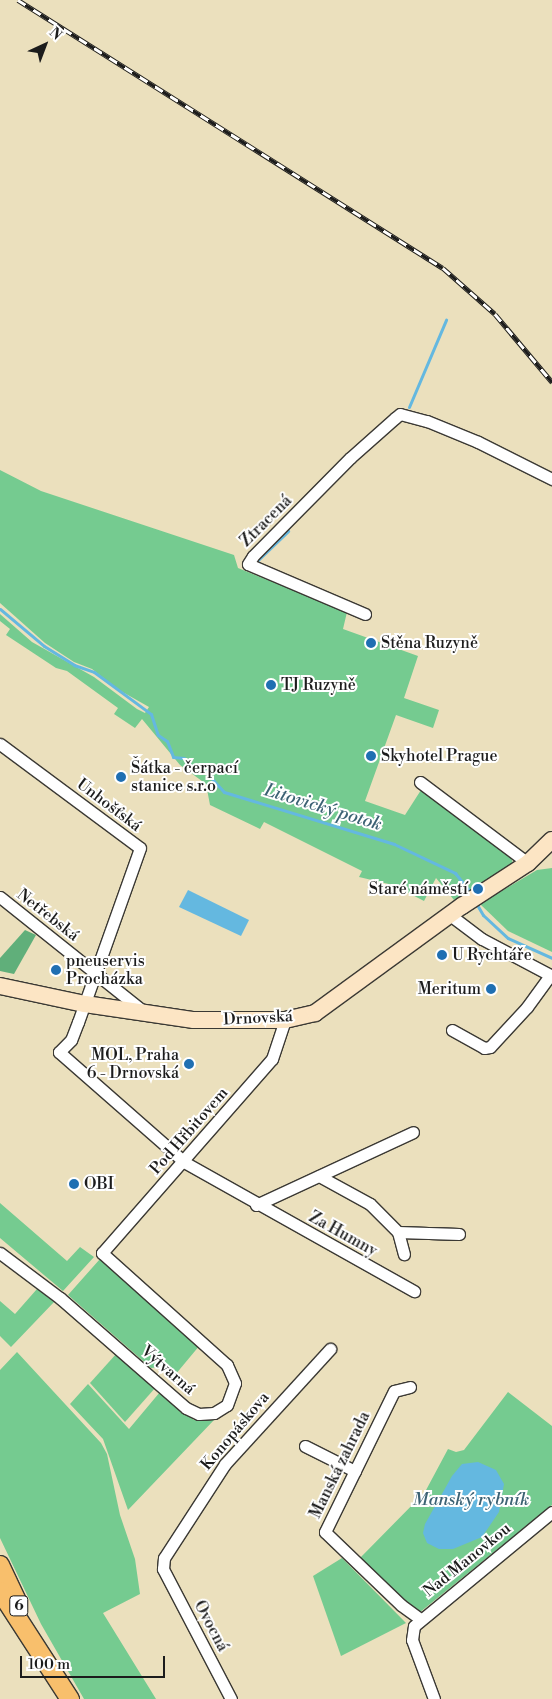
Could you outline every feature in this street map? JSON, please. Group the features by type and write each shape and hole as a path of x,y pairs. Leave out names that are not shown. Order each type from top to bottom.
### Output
{"main road":[{"name":"Drnovská","path":"0,988 85,1004 194,1020 284,1020 315,1013 456,910 528,863 552,840"},
{"name":"6","path":"0,1565 35,1643"},
{"name":"6","path":"0,1591 70,1699"}],"street":[{"name":"Ztracená","path":"365,614 248,564 350,458 400,414 478,442 552,479"},
{"name":"Unhošťská","path":"0,744 140,848 96,973"},
{"path":"420,782 528,863"},
{"name":"Netřebská","path":"0,897 146,1014"},
{"path":"452,1030 484,1048 490,1047 527,1007 551,975 482,939 456,910"},
{"path":"85,1004 96,973"},
{"name":"Za Humny","path":"85,1004 70,1040 59,1052 184,1162 256,1205 414,1291"},
{"name":"Pod Hřbitovem","path":"102,1253 184,1162 272,1059 284,1020"},
{"path":"256,1205 413,1132"},
{"path":"319,1176 370,1204 398,1232 404,1254"},
{"path":"398,1232 459,1234"},
{"name":"Výtvarná","path":"0,1252 60,1298 186,1408 199,1414 214,1413 227,1405 235,1383 227,1365 102,1253"},
{"name":"Konopáskova","path":"163,1569 164,1558 225,1464 330,1349"},
{"name":"Manská zahrada","path":"410,1387 394,1391 325,1532 401,1605 420,1619"},
{"path":"305,1446 355,1471"},
{"name":"Nad Manovkou","path":"434,1699 412,1640 414,1626 420,1619 552,1512"},
{"name":"Ovocná","path":"163,1569 231,1699"}],"green space":[{"path":"0,470 41,491 234,555 238,568 347,612 343,629 418,656 404,698 439,710 433,728 396,715 365,801 405,815 421,790 510,855 513,863 454,900 436,878 424,901 393,885 359,877 362,871 264,822 260,829 210,805 206,784 180,765 142,719 135,728 114,714 118,708 67,671 56,668 6,635 10,629 0,621 0,614 32,642 94,677 137,709 145,713 149,707 119,690 92,669 74,662 45,643 0,603"},
{"path":"552,868 552,952 508,931 480,904 537,870"},
{"path":"25,930 36,935 14,974 0,971 0,958"},
{"path":"0,1203 67,1261 80,1247 94,1257 63,1291 0,1238"},
{"path":"100,1259 200,1345 175,1375 161,1367 151,1368 68,1295"},
{"path":"37,1289 55,1301 11,1347 0,1336 0,1301 15,1314"},
{"path":"17,1352 101,1443 107,1454 120,1515 135,1559 140,1594 103,1613 156,1699 84,1699 41,1624 0,1538 0,1370"},
{"path":"117,1353 156,1387 125,1422 90,1383"},
{"path":"88,1384 129,1429 160,1392 194,1420 214,1420 128,1510 103,1439 70,1404"},
{"path":"508,1392 552,1426 552,1505 419,1613 360,1558 425,1492 448,1449 456,1452 464,1450"},
{"path":"342,1558 406,1623 341,1656 313,1576"}],"water":[{"path":"188,890 249,920 241,936 179,907"},
{"name":"Manský rybník","path":"478,1462 496,1470 504,1484 499,1512 482,1537 453,1549 439,1549 427,1543 423,1533 425,1524 452,1476 462,1464"}],"waterway":[{"path":"409,407 446,320"},
{"path":"258,560 288,531"},
{"name":"Litovický potok","path":"0,609 44,646 74,665 94,672 151,714 158,735 167,741 173,757 184,758 192,767 205,771 224,792 394,844 455,873 471,893"},
{"name":"Litovický potok","path":"476,903 483,915 508,938 552,958"}],"railway":[{"path":"18,0 443,268 495,314 552,382"}],"place":[{"name":"Stěna Ruzyně","path":"371,643"},
{"name":"TJ Ruzyně","path":"271,685"},
{"name":"Skyhotel Prague","path":"371,756"},
{"name":"Šátka - čerpací stanice s.r.o","path":"121,777"},
{"name":"Staré náměstí","path":"478,889"},
{"name":"U Rychtáře","path":"442,955"},
{"name":"pneuservis Procházka","path":"56,970"},
{"name":"Meritum","path":"491,989"},
{"name":"MOL, Praha 6 - Drnovská","path":"189,1064"},
{"name":"OBI","path":"74,1184"}]}
